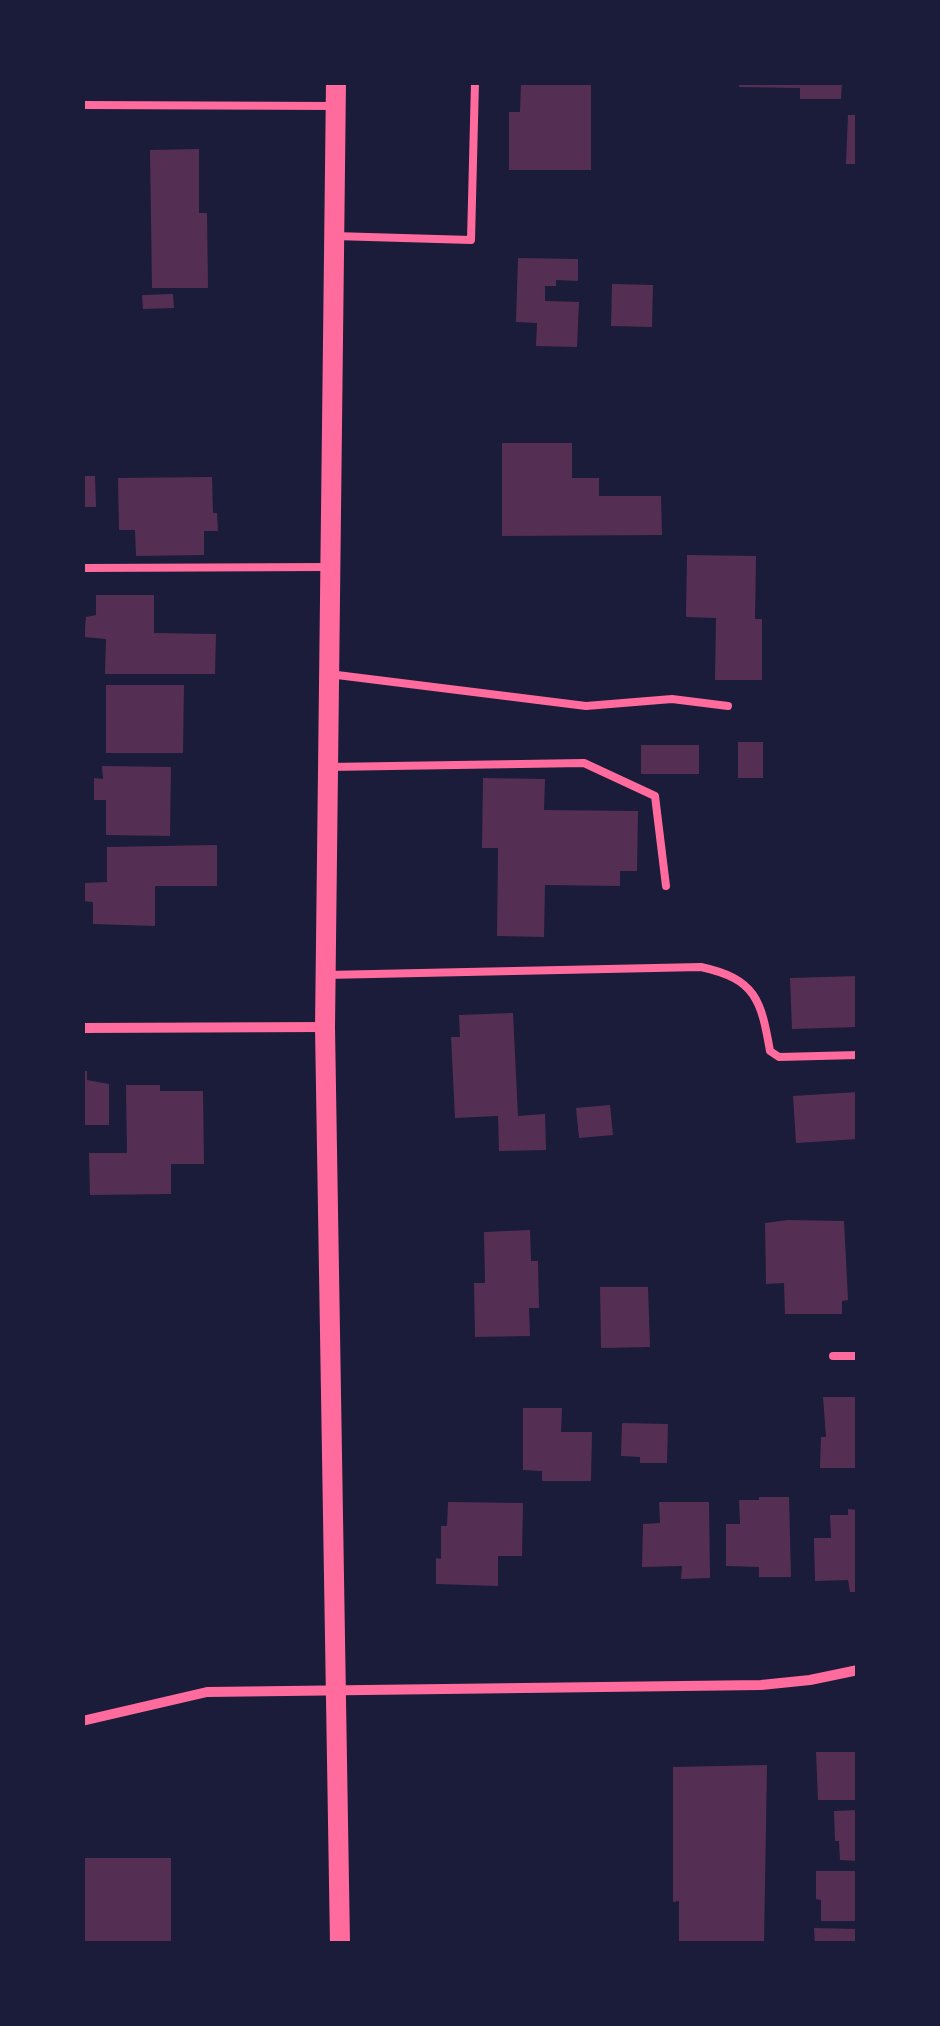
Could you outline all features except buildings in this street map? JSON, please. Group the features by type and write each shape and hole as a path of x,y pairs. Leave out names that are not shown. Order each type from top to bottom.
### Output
{"main road":[{"path":"336,82 325,1027 340,1944"}],"street":[{"path":"82,1028 325,1027"},
{"path":"82,1721 207,1692 761,1685 858,1670"}],"lane":[{"path":"334,236 472,240 475,82"},
{"path":"82,105 336,106"},
{"path":"82,568 330,567"},
{"path":"330,674 586,706 672,699 728,706"},
{"path":"328,766 584,763 656,796 666,886"},
{"path":"326,975 701,967 744,982 760,1002 770,1051 779,1057 858,1055"},
{"path":"833,1356 858,1356"}]}
